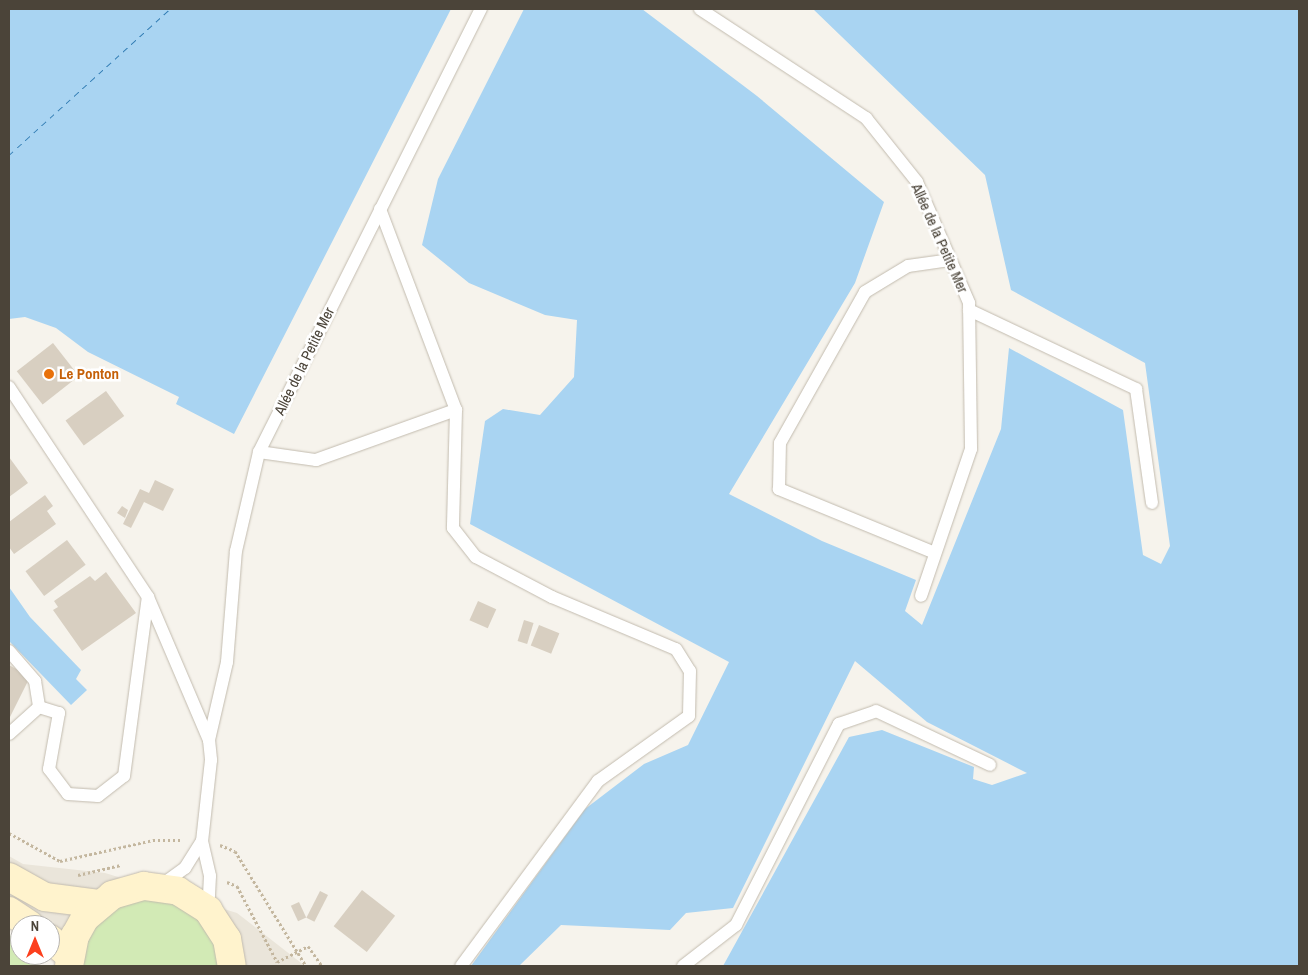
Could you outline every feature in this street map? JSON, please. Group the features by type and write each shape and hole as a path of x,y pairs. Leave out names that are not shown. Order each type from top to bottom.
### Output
{"main road":[{"path":"9,877 46,897 99,904"},
{"path":"63,953 99,904 128,889 160,886 194,898 208,910 227,939 232,966"}],"lane":[{"name":"Allée de la Petite Mer","path":"209,740 227,662 236,551 259,452 481,9"},
{"name":"Allée de la Petite Mer","path":"700,9 866,118 917,182 969,310 970,449 921,596"},
{"path":"380,209 456,410 453,528 476,557 552,597 676,649 690,671 689,716 598,781 460,966"},
{"path":"935,553 779,489 780,443 865,292 908,266 950,260"},
{"path":"969,310 1136,389 1152,504"},
{"name":"Allée de la Petite Mer","path":"9,387 148,597 209,740 211,760 196,840"},
{"path":"259,452 316,460 456,410"},
{"path":"39,706 59,713 49,769 68,794 98,796 124,776 148,597"},
{"path":"9,651 36,681 39,706"},
{"path":"9,734 39,706"},
{"path":"683,966 736,925 839,724 876,711 990,765"},
{"path":"196,840 210,876 208,910"},
{"path":"160,886 185,868 196,840"}],"path":[{"path":"9,833 60,861 153,840 196,840"},
{"path":"220,844 235,851 306,966"},
{"path":"210,876 237,886 276,964 297,950 308,946 322,966"}],"shaded area":[{"path":"9,856 23,864 105,873 237,913 305,966 59,966 60,915 10,915 9,918"}],"green space":[{"path":"178,891 232,966 69,966 99,904"},
{"path":"9,935 10,965 38,966 9,966"}],"water":[{"path":"9,9 451,9 234,434 176,404 179,397 88,352 56,328 25,317 9,319"},
{"path":"524,9 642,9 757,96 884,202 855,283 729,494 822,541 916,580 905,611 922,625 1001,429 1009,348 1123,410 1143,555 1161,564 1170,546 1145,363 1011,290 985,175 813,9 1299,9 1299,966 723,966 849,737 882,730 974,767 973,779 992,785 1027,773 927,722 855,661 733,908 686,913 670,930 561,925 519,966 471,966 585,809 644,764 688,745 729,662 470,524 485,421 503,409 540,415 574,377 577,320 545,315 469,283 422,245 438,179"},
{"path":"9,587 30,617 81,670 76,679 87,690 71,705 9,641"}],"building":[{"path":"53,343 79,376 43,404 17,371"},
{"path":"106,391 124,416 84,445 66,420"},
{"path":"9,457 28,483 9,497"},
{"path":"155,480 174,489 163,511 144,502 131,528 123,524 140,489 149,493"},
{"path":"45,495 53,506 47,511 56,524 14,554 9,547 9,522"},
{"path":"122,506 128,510 125,518 117,513"},
{"path":"67,540 86,565 44,596 25,571"},
{"path":"106,572 136,613 82,651 53,610 58,607 54,601 90,576 95,581"},
{"path":"478,601 496,609 488,628 469,620"},
{"path":"524,620 534,623 527,644 518,641"},
{"path":"539,625 559,633 551,654 531,645"},
{"path":"9,665 30,677 9,719"},
{"path":"362,890 395,916 367,952 334,926"},
{"path":"320,891 328,895 314,922 306,918"},
{"path":"299,902 306,917 298,921 291,906"}],"ferry route":[{"path":"9,155 170,9"}],"place":[{"name":"Le Ponton","path":"49,374"}]}
